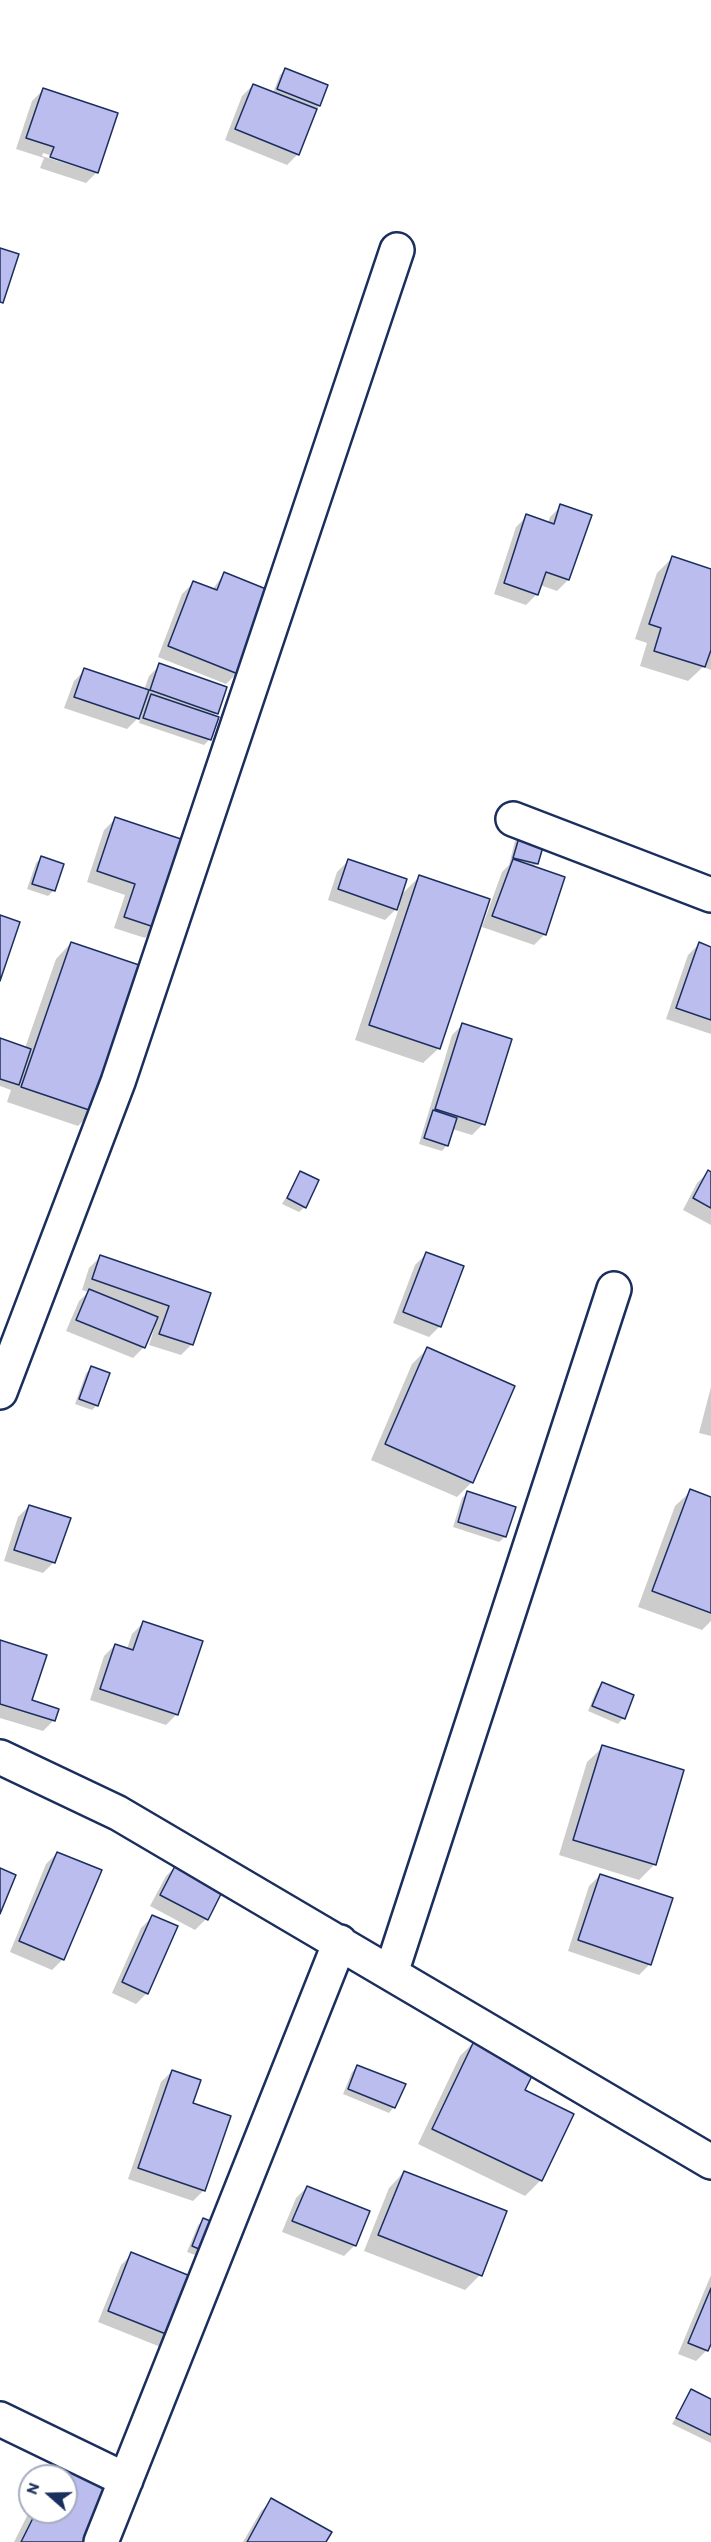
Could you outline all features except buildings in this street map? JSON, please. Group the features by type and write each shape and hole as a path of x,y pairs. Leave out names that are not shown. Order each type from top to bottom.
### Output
{"street":[{"path":"0,1392 118,1082 398,250"},
{"path":"513,819 711,895"},
{"path":"391,1973 614,1289"},
{"path":"0,1757 118,1813 711,2162"},
{"path":"101,2542 340,1942"},
{"path":"0,2419 126,2480"}]}
